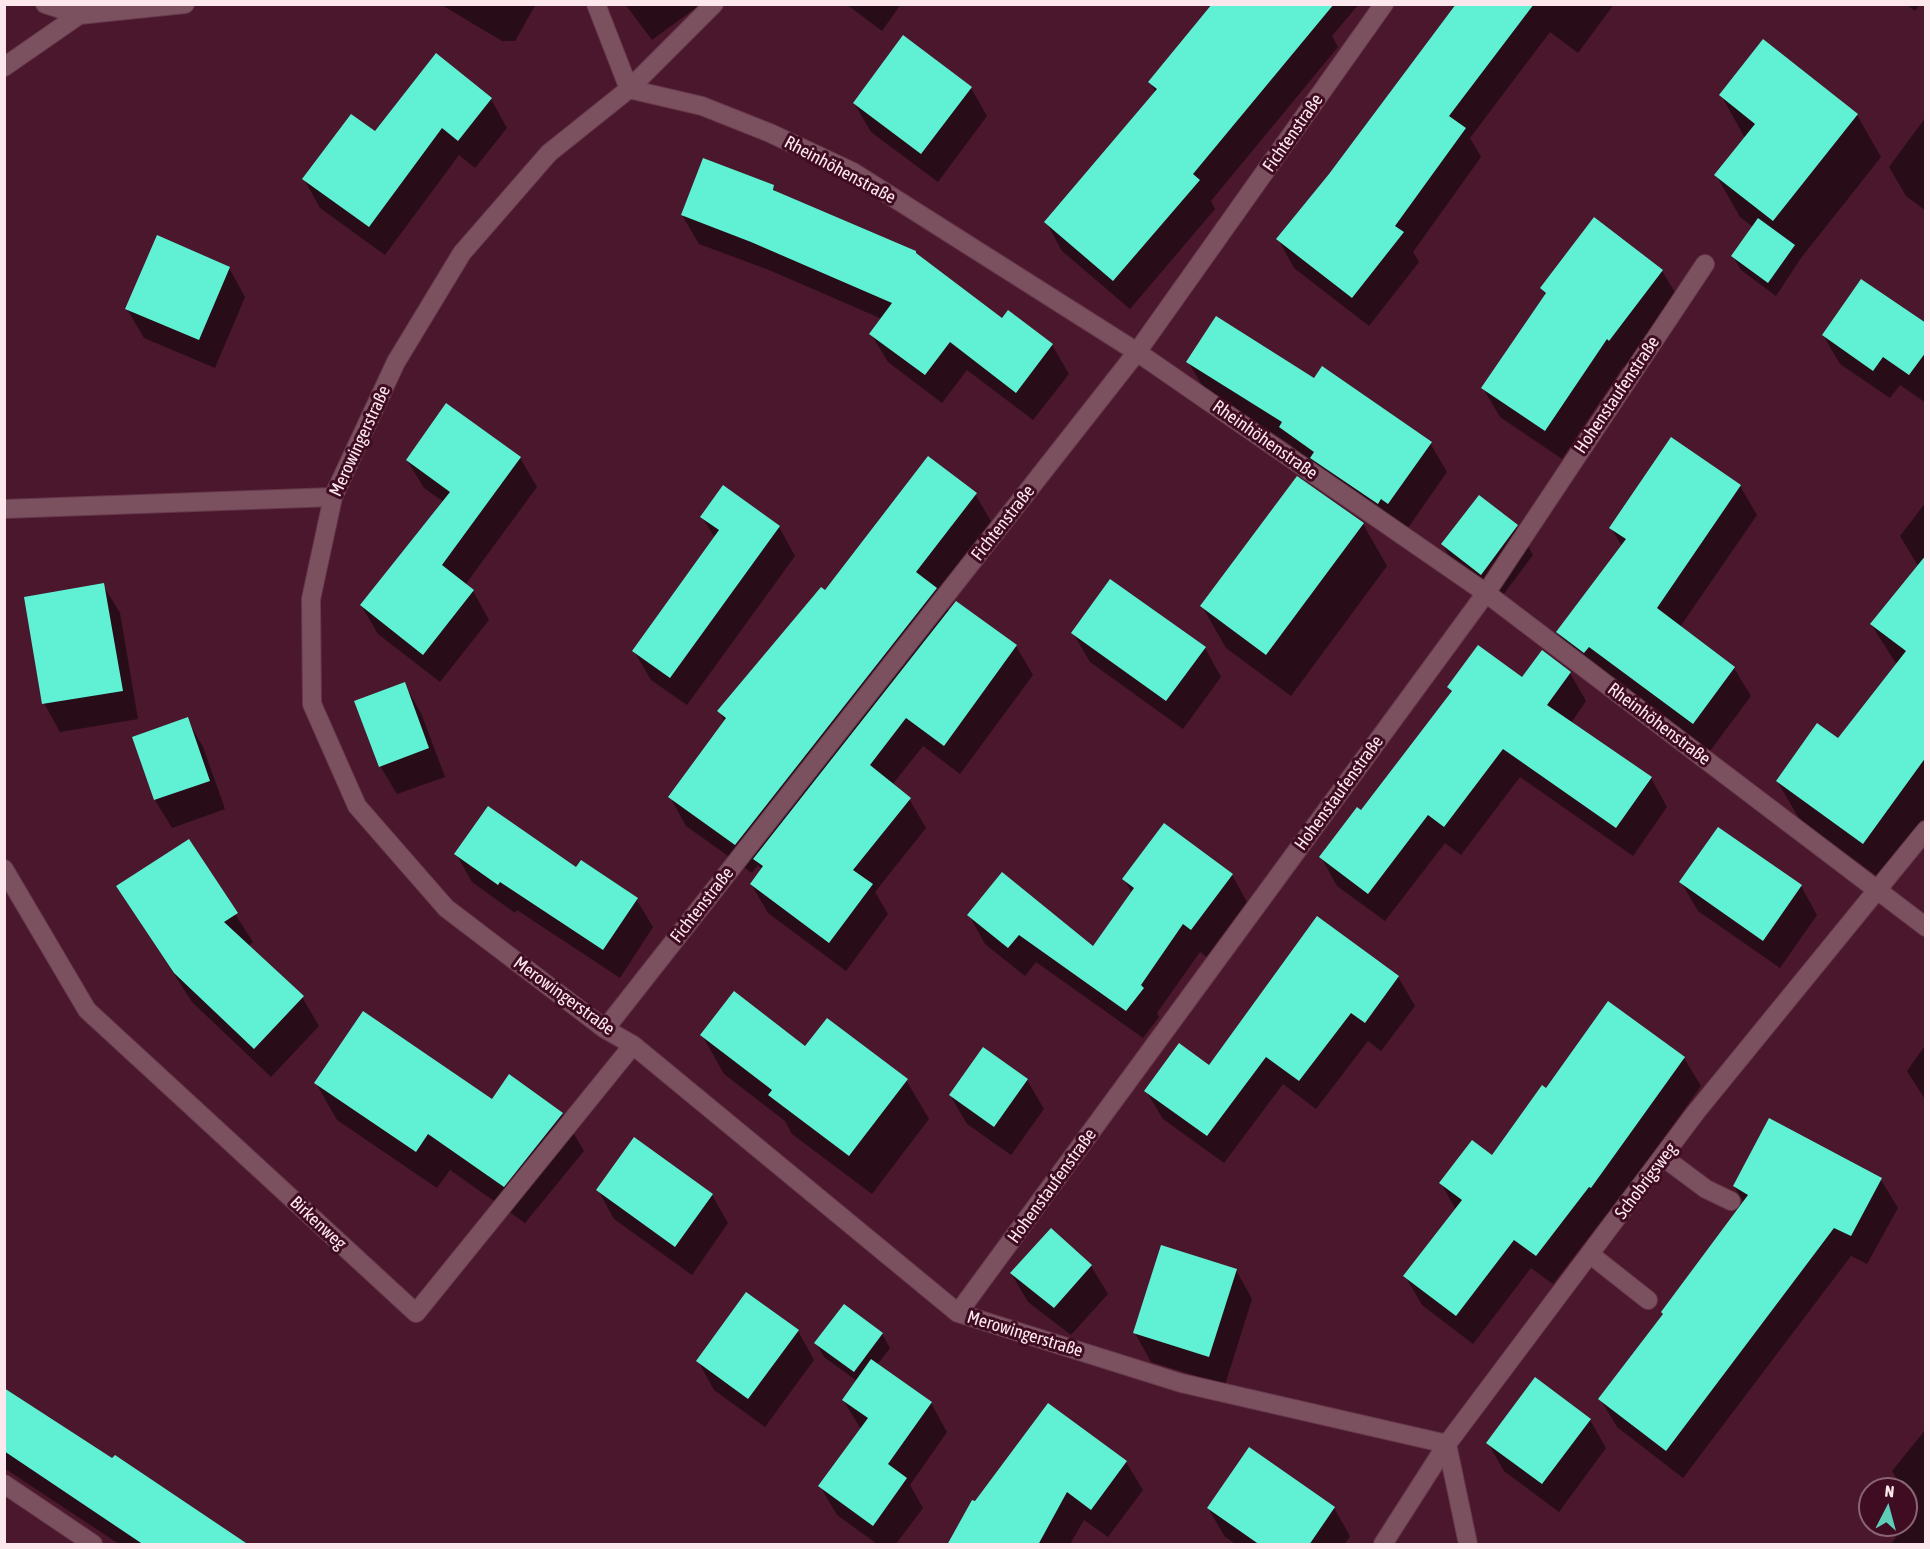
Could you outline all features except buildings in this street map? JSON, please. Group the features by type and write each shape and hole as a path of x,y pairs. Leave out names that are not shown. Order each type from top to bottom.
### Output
{"street":[{"path":"45,4 79,15 185,4"},
{"path":"596,4 629,89"},
{"name":"Merowingerstraße","path":"714,4 629,89 549,153 462,253 396,362 333,497 311,599 312,704 357,806 446,908 605,1029 633,1045 958,1313 1181,1383 1447,1444"},
{"name":"Fichtenstraße","path":"605,1029 1137,352 1384,4"},
{"path":"4,67 79,15"},
{"name":"Rheinhöhenstraße","path":"629,89 702,106 770,133 853,172 1137,352 1486,592 1926,927"},
{"name":"Hohenstaufenstraße","path":"958,1313 1486,592 1705,264"},
{"path":"4,509 333,497"},
{"name":"Schobrigsweg","path":"1383,1545 1447,1444 1591,1255 1696,1112 1926,830"},
{"name":"Birkenweg","path":"4,869 87,1010 417,1313 633,1045"},
{"path":"1663,1157 1706,1189 1731,1201"},
{"path":"1591,1255 1648,1300"},
{"path":"1447,1444 1468,1545"},
{"path":"4,1484 93,1545"}]}
